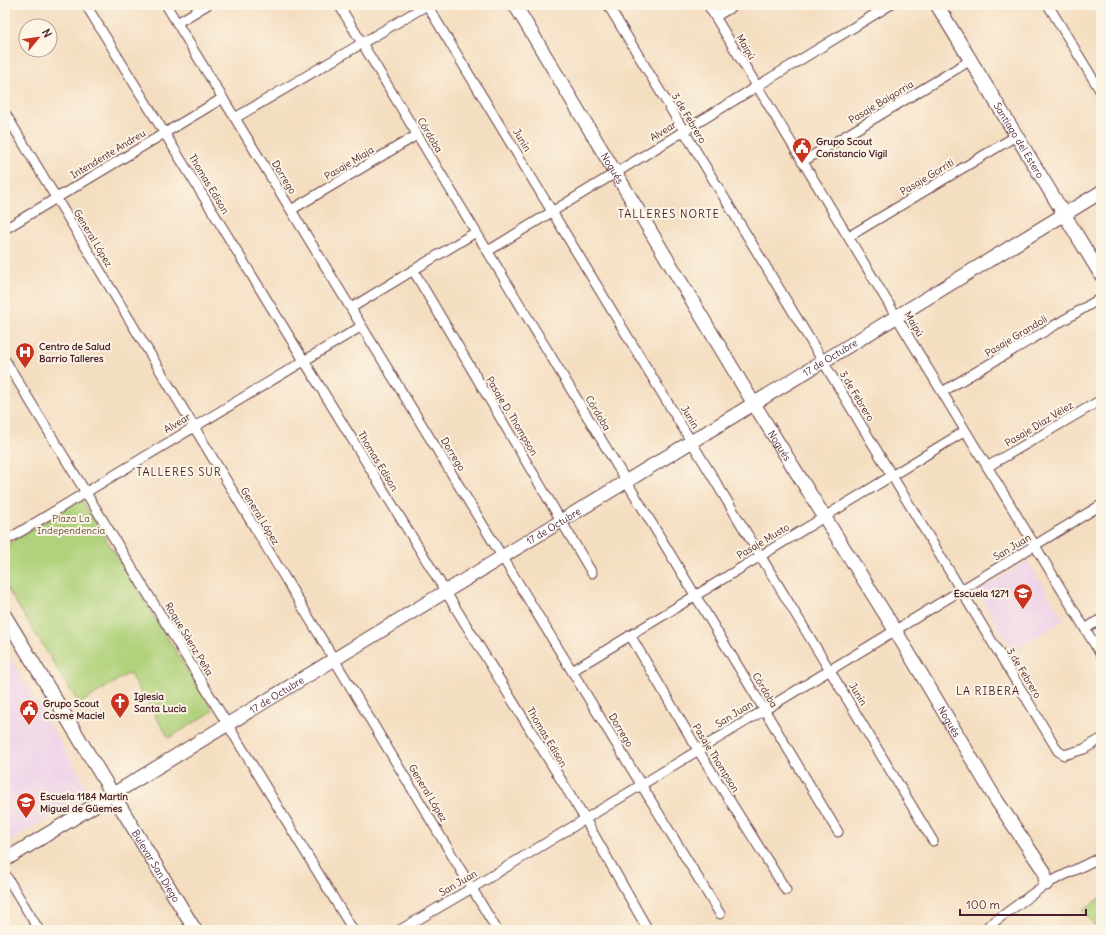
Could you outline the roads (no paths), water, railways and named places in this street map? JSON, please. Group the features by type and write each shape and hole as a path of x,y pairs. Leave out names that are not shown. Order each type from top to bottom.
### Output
{"street":[{"name":"Thomas Edison","path":"86,5 584,819 648,930"},
{"name":"Dorrego","path":"166,5 720,914"},
{"path":"177,23 207,5"},
{"name":"Córdoba","path":"339,5 838,832"},
{"path":"235,118 427,5"},
{"name":"Junín","path":"427,5 933,841"},
{"name":"Nogués","path":"514,5 754,404 896,630 995,798 1044,870 1046,884"},
{"name":"3 de Febrero","path":"608,5 1058,751 1064,755 1084,749 1101,739"},
{"name":"Maipú","path":"708,5 1101,655"},
{"path":"715,17 735,5"},
{"name":"Alvear","path":"488,252 890,5"},
{"name":"Santiago del Estero","path":"937,5 1101,275"},
{"path":"1048,5 1101,92"},
{"name":"Pasaje Baigorria","path":"802,162 971,60"},
{"name":"Intendente Andreu","path":"5,229 223,98"},
{"name":"General López","path":"5,113 498,930"},
{"name":"Pasaje Miaja","path":"291,210 417,135"},
{"name":"Pasaje Gorriti","path":"848,237 1016,136"},
{"name":"17 de Octubre","path":"5,860 1101,192"},
{"path":"351,308 476,232"},
{"name":"Pasaje D. Thompson","path":"413,270 592,573"},
{"name":"Pasaje Grandoli","path":"942,392 1101,298"},
{"name":"Alvear","path":"5,541 362,326"},
{"name":"Roque Sáenz Peña","path":"5,360 353,930"},
{"name":"Pasaje Díaz Vélez","path":"987,467 1101,400"},
{"name":"Pasaje Musto","path":"572,671 965,431"},
{"name":"San Juan","path":"400,930 472,888 763,709 1101,505"},
{"name":"Bulevar San Diego","path":"5,616 195,930"},
{"path":"1085,629 1101,619"},
{"name":"Pasaje Thompson","path":"630,635 698,750 786,890"},
{"path":"983,930 1046,884 1101,856"},
{"path":"5,874 40,930"}],"place":[{"name":"Grupo Scout Constancio Vigil","path":"802,164"},
{"name":"Centro de Salud Barrio Talleres","path":"25,369"},
{"name":"Escuela 1271","path":"1023,610"},
{"name":"Iglesia Santa Lucia","path":"120,719"},
{"name":"Grupo Scout Cosme Maciel","path":"29,726"},
{"name":"Escuela 1184 Martín Miguel de Güemes","path":"26,819"}],"district":[{"name":"TALLERES NORTE","path":"669,214"},
{"name":"TALLERES SUR","path":"179,472"},
{"name":"LA RIBERA","path":"988,691"}],"park label":[{"name":"Plaza La Independencia","path":"71,524"}]}
